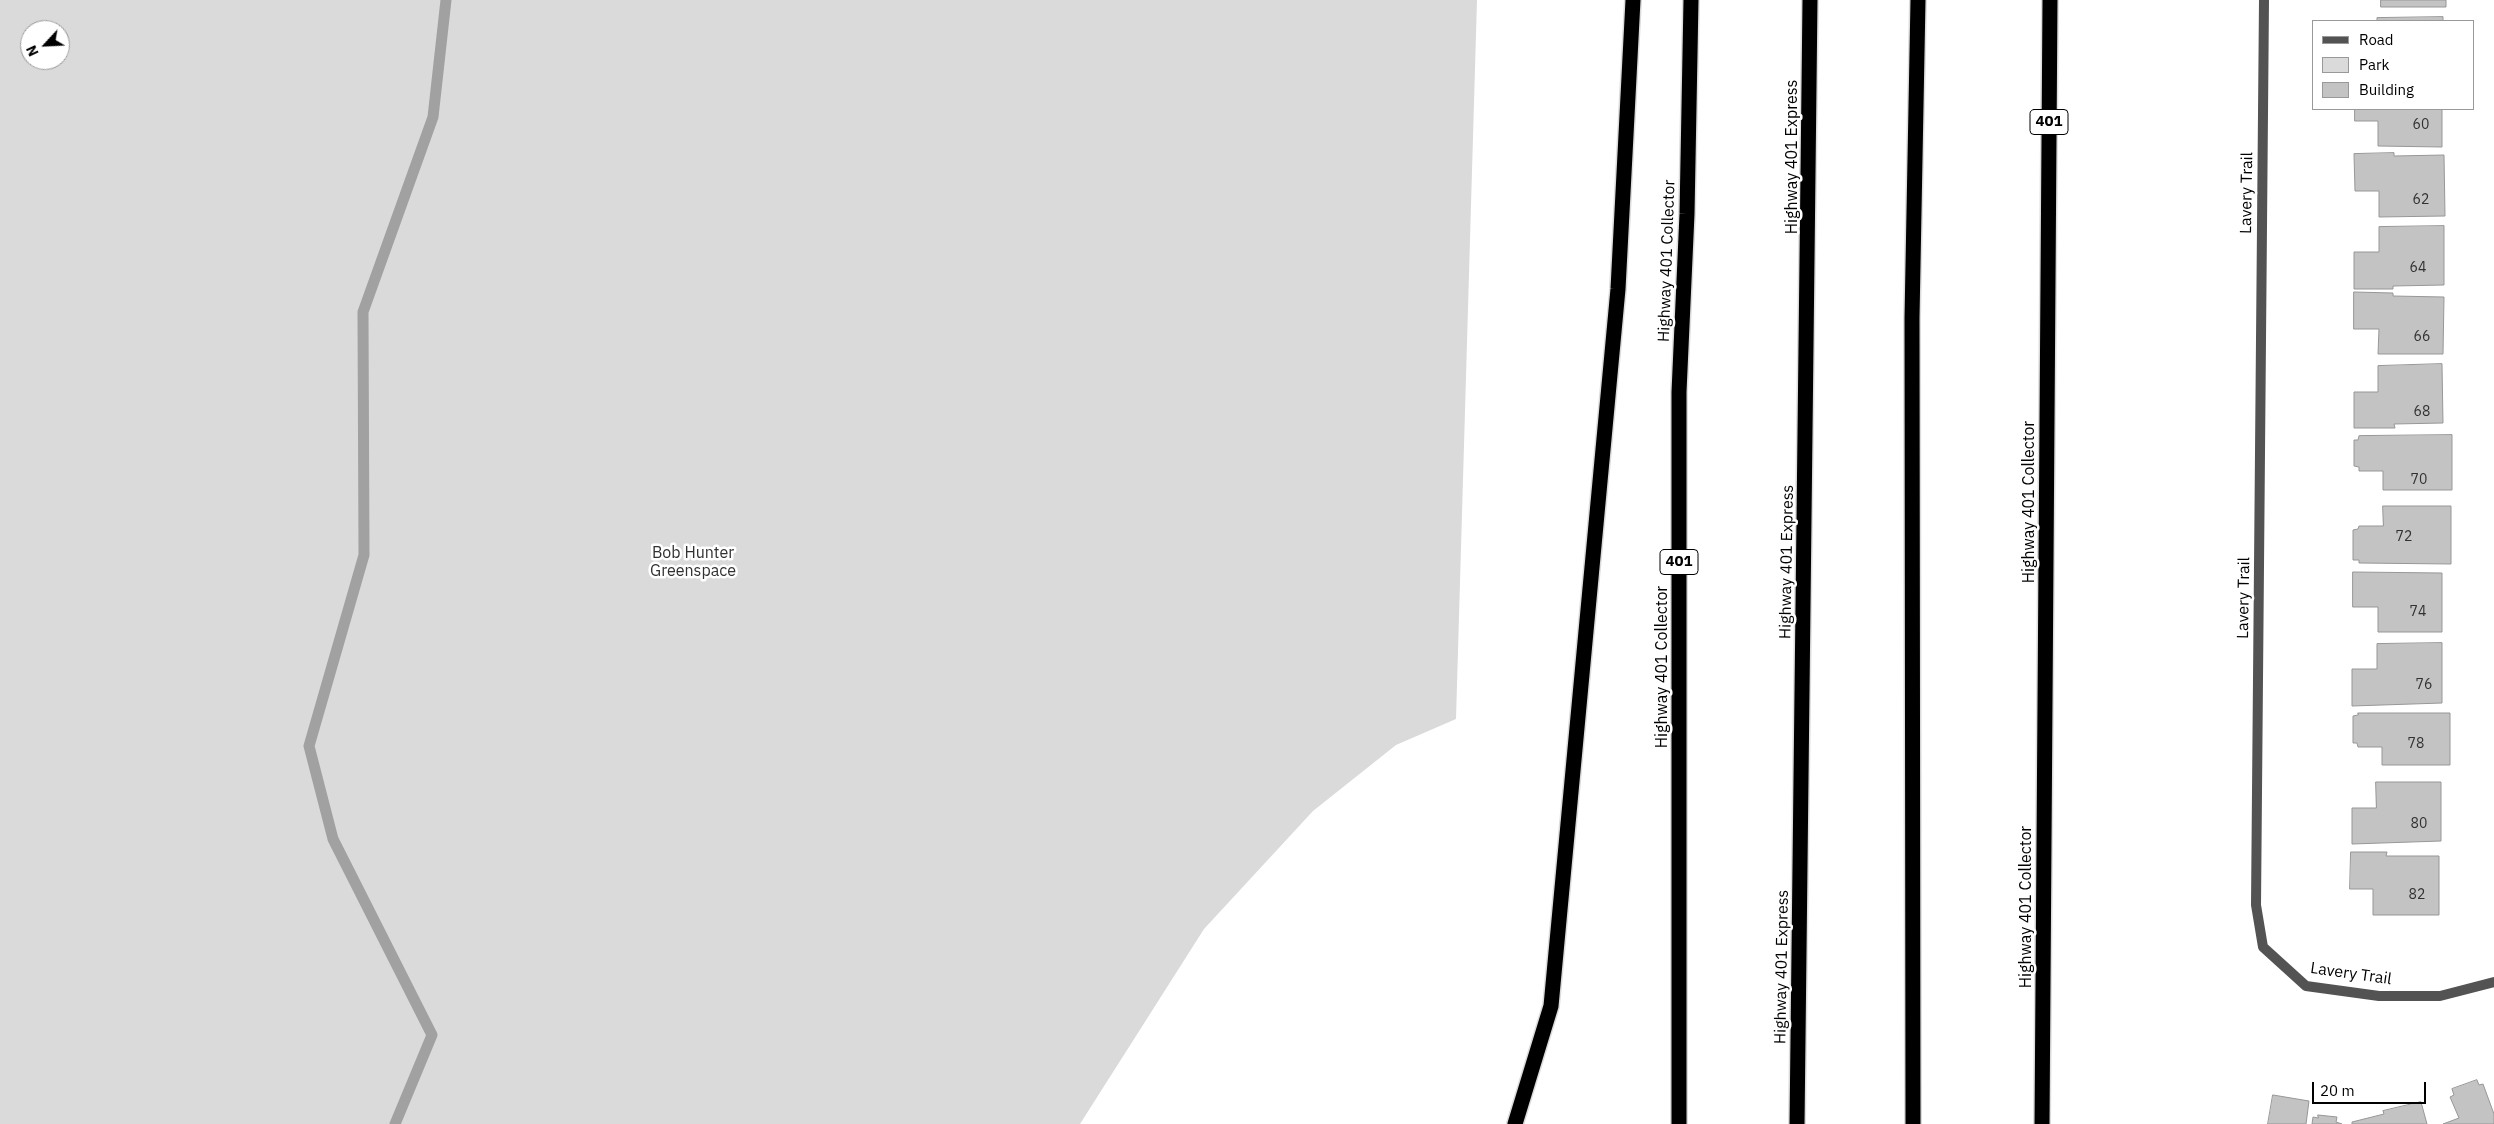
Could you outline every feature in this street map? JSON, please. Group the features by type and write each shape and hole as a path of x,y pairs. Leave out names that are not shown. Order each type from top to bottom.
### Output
{"highway":[{"path":"1515,1124 1551,1006 1618,289 1632,0"},
{"name":"Highway 401 Collector","path":"1679,1124 1679,392 1688,214 1690,0"},
{"name":"Highway 401 Express","path":"1797,1124 1810,0"},
{"path":"1913,1124 1912,318 1918,0"},
{"name":"Highway 401 Collector","path":"2042,1124 2050,0"}],"street":[{"name":"Lavery Trail","path":"2264,0 2256,905 2263,947 2306,986 2379,996 2440,996 2494,982"}],"green space":[{"name":"Bob Hunter Greenspace","path":"0,0 1477,0 1456,719 1396,745 1313,811 1204,929 1080,1124 0,1124"}],"building":[{"path":"2381,0 2446,0 2446,7 2381,7"},
{"path":"2443,17 2443,20 2377,20 2377,18"},
{"path":"2355,110 2442,110 2442,147 2378,146 2378,121 2355,121"},
{"path":"2394,153 2394,156 2444,155 2445,216 2379,217 2379,191 2355,191 2354,154"},
{"path":"2444,226 2444,285 2393,286 2393,289 2354,289 2354,252 2379,252 2379,227"},
{"path":"2354,292 2393,293 2393,296 2444,297 2443,354 2378,354 2379,329 2354,329"},
{"path":"2442,364 2443,423 2394,424 2395,428 2354,428 2354,392 2378,392 2378,366"},
{"path":"2452,435 2452,490 2383,490 2383,471 2359,471 2359,467 2354,466 2354,440 2358,440 2359,436"},
{"path":"2383,506 2451,506 2451,564 2359,563 2359,560 2353,560 2353,530 2358,529 2359,526 2383,526"},
{"path":"2353,572 2442,573 2442,632 2378,632 2378,607 2353,607"},
{"path":"2442,643 2442,703 2352,706 2352,669 2377,669 2377,644"},
{"path":"2358,713 2450,713 2450,765 2382,765 2382,747 2358,747 2357,743 2353,743 2353,716 2358,715"},
{"path":"2376,782 2441,782 2441,841 2352,844 2352,808 2376,808"},
{"path":"2351,852 2387,852 2386,856 2439,856 2439,915 2373,915 2373,889 2350,889"},
{"path":"2477,1080 2479,1085 2483,1084 2494,1114 2494,1124 2443,1124 2459,1118 2450,1097 2454,1095 2452,1089"},
{"path":"2273,1095 2309,1101 2306,1124 2268,1124"},
{"path":"2421,1102 2427,1124 2352,1124 2352,1122 2384,1114 2383,1111"},
{"path":"2318,1115 2337,1117 2336,1122 2342,1124 2312,1124 2313,1117 2318,1118"}],"waterway":[{"path":"395,1124 432,1035 333,839 309,746 364,555 363,312 433,117 446,0"}]}
